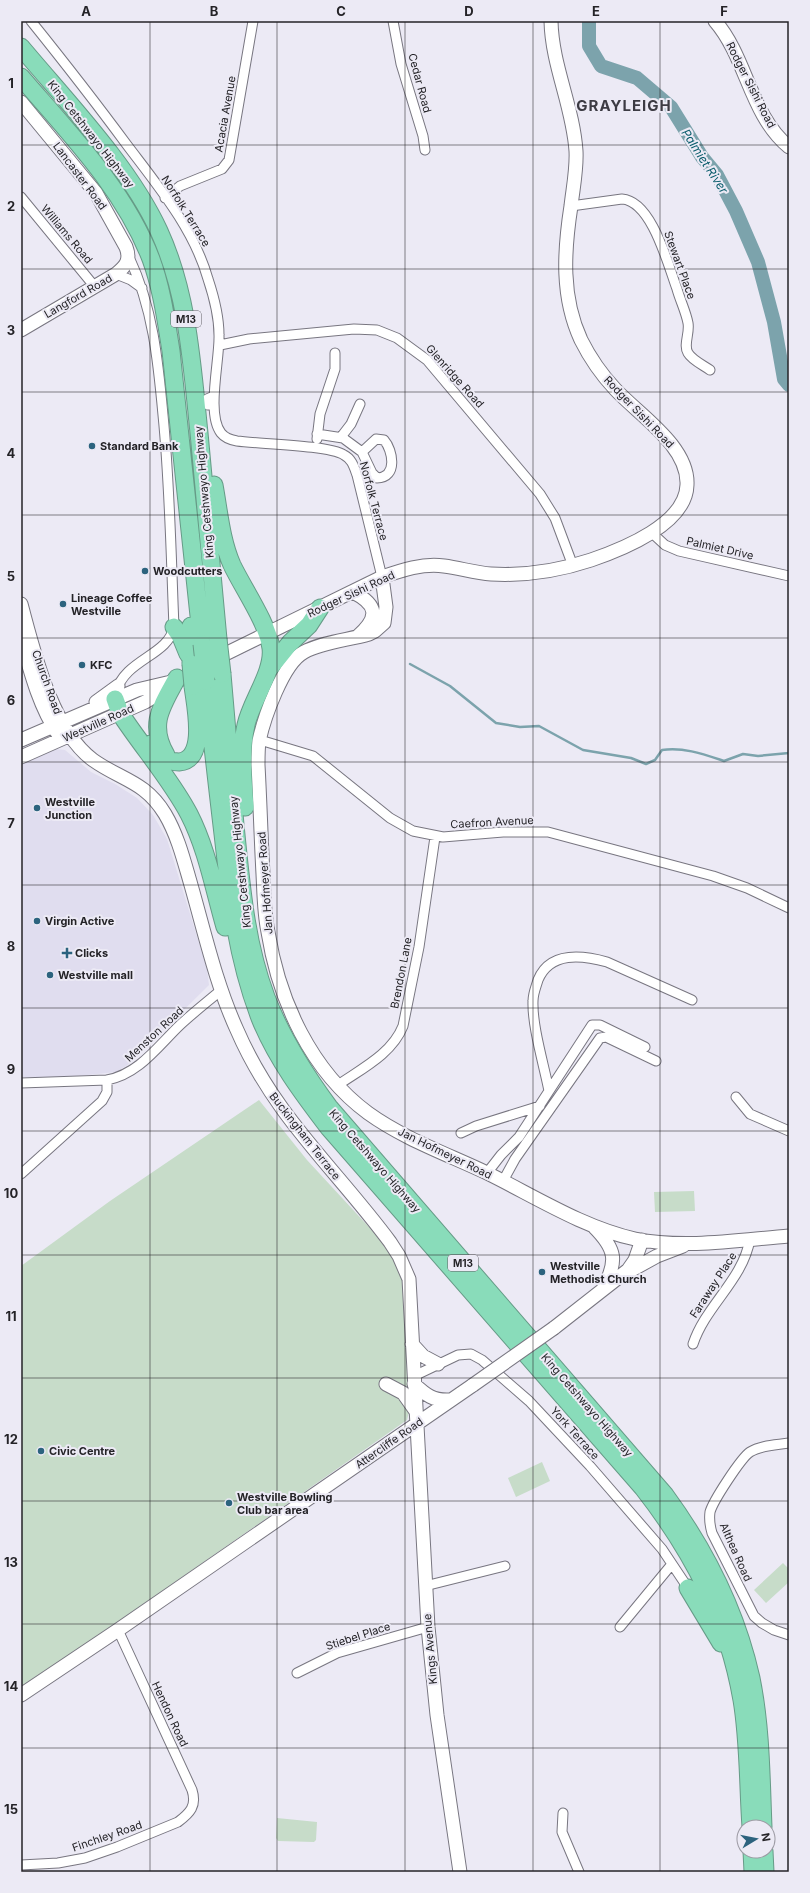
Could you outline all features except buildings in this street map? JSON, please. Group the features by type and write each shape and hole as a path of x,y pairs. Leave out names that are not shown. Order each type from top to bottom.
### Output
{"highway":[{"name":"King Cetshwayo Highway","path":"21,47 117,164 133,186 159,231 174,271 186,322 202,411 210,642 199,684 234,926 250,989 261,1019 272,1042 295,1081 329,1128 661,1511 694,1562 709,1591 729,1643 735,1667 746,1726 751,1819"},
{"name":"King Cetshwayo Highway","path":"21,77 109,183 129,215 150,259 165,310 172,433 210,642 222,674 245,920 258,973 266,998 280,1029 301,1068 329,1108 660,1489 693,1536 719,1582 729,1605 751,1679 758,1729 763,1819"},
{"path":"202,411 225,546 232,565 267,635 272,654 268,670 246,724 242,759 253,920 257,947 280,1029"},
{"path":"172,433 192,638 191,664"},
{"path":"268,670 290,644 309,625 320,608"},
{"path":"120,701 161,755 175,762 189,758 195,750 199,684 181,637 174,627"},
{"path":"169,760 160,744 157,724 160,709 174,680"},
{"path":"120,701 178,796 195,827 207,859 230,944 250,989"},
{"path":"688,1588 735,1667"},
{"path":"752,1859 753,1872"},
{"path":"764,1859 765,1872"}],"main road":[{"name":"Rodger Sishi Road","path":"267,635 382,578 408,569 444,566 483,573 512,574 544,572 573,566 620,549 651,532 674,515 681,506 687,487 686,471 680,455 602,374 581,339 570,308 565,274 565,249 576,171 575,138 571,115 553,49 551,21"},
{"name":"Rodger Sishi Road","path":"715,21 733,48 770,127 789,147"},
{"name":"Lancaster Road","path":"21,102 96,193 126,247 129,256"},
{"name":"Langford Road","path":"21,330 116,274 126,266 129,256"},
{"name":"Jan Hofmeyer Road","path":"382,578 386,608 384,623 376,631 310,650 297,657 286,671 260,740 258,765 265,905 268,932 284,995 300,1030 316,1059 353,1101 386,1124 415,1140 590,1224 613,1233 642,1240 692,1243 789,1236"},
{"path":"353,592 367,600 374,613 371,622 356,638"},
{"name":"Church Road","path":"21,604 41,673 58,724"},
{"name":"Westville Road","path":"22,756 66,736 120,701 146,687 174,680 267,635"},
{"name":"Church Road","path":"21,638 40,698 66,736"},
{"path":"34,734 41,712 40,698"},
{"name":"Westville Road","path":"21,740 90,710 120,701"},
{"name":"Buckingham Terrace","path":"66,736 94,760 134,782 147,792 165,814 174,831 182,854 220,991 244,1046 276,1102 312,1148 383,1232 399,1256 410,1286 416,1425"},
{"path":"590,1224 608,1243 613,1259 612,1272 602,1292"},
{"name":"Attercliffe Road","path":"21,1695 395,1440 554,1328 623,1275 635,1260 642,1240"},
{"path":"623,1275 657,1256 692,1243"},
{"path":"412,1344 423,1356 438,1364"},
{"path":"414,1380 429,1397 437,1400 450,1400"},
{"path":"386,1384 403,1393 415,1410"},
{"name":"Kings Avenue","path":"416,1425 420,1463 428,1627 437,1715 460,1872"},
{"path":"395,1440 406,1443 410,1446 420,1463"}],"street":[{"name":"Norfolk Terrace","path":"31,21 70,69 165,198 191,238 204,264 219,324 220,345 214,396 217,425 221,434 226,438 237,441 336,451 351,460 357,475 382,578"},
{"name":"Acacia Avenue","path":"165,198 180,186 222,169 229,160 253,21"},
{"name":"Cedar Road","path":"393,21 401,64 423,136 425,150"},
{"name":"Williams Road","path":"21,198 95,287"},
{"name":"Stewart Place","path":"571,206 622,199 628,200 637,205 645,214 657,236 683,308 689,329 687,352 691,357 710,370"},
{"path":"120,701 131,668 167,641 173,633 174,627 170,504 172,433 156,340 142,288 129,256"},
{"path":"116,274 131,280 142,288"},
{"name":"Glenridge Road","path":"220,345 249,339 354,328 377,330 397,338 416,350 435,369 540,494 555,518 573,566"},
{"path":"315,448 320,414 335,369 335,353"},
{"path":"202,411 208,399 214,396"},
{"path":"341,437 351,424 360,404"},
{"path":"318,434 341,437 362,452"},
{"name":"Palmiet Drive","path":"651,532 665,545 679,551 789,576"},
{"name":"Caefron Avenue","path":"260,740 313,756 401,825 413,831 435,837 528,831 548,832 713,876 746,888 789,908"},
{"name":"Brendon Lane","path":"338,1085 388,1049 397,1040 403,1026 419,947 435,837"},
{"path":"549,1091 533,1001 540,977 551,963 564,957 572,956 593,958 607,962 692,1000"},
{"name":"Menston Road","path":"21,1084 107,1080 120,1077 133,1071 182,1024 220,991"},
{"path":"486,1173 501,1155 520,1137 592,1025 600,1025 645,1047"},
{"path":"503,1182 536,1129 601,1037 606,1037 656,1061"},
{"path":"21,1174 102,1101 107,1092 107,1080"},
{"path":"736,1097 750,1114 789,1131"},
{"path":"461,1134 476,1126 540,1106"},
{"name":"Faraway Place","path":"693,1344 703,1322 744,1261 750,1239"},
{"name":"York Terrace","path":"414,1380 438,1364 458,1355 471,1354 482,1360 541,1413 590,1466 651,1536 688,1588"},
{"name":"Althea Road","path":"789,1443 759,1448 745,1456 715,1501 710,1512 710,1526 751,1611 762,1623 789,1635"},
{"path":"620,1626 672,1564"},
{"path":"425,1586 505,1566"},
{"name":"Stiebel Place","path":"297,1673 337,1653 428,1627"},
{"name":"Hendon Road","path":"118,1630 192,1790 194,1799 192,1808"},
{"name":"Finchley Road","path":"21,1865 73,1861 94,1855 178,1822 187,1815 192,1808"},
{"path":"563,1814 562,1832 579,1872"}],"shaded area":[{"path":"56,749 65,750 91,772 115,784 137,798 153,815 167,839 207,969 209,985 129,1064 116,1072 69,1077 21,1077 21,764"}],"green space":[{"path":"259,1100 307,1160 380,1239 395,1260 404,1282 409,1412 407,1420 21,1690 21,1266 110,1201"},
{"path":"694,1191 695,1211 655,1212 654,1192"},
{"path":"542,1462 550,1481 516,1497 508,1478"},
{"path":"783,1563 789,1569 789,1582 766,1603 754,1590"},
{"path":"277,1818 317,1822 316,1840 314,1842 278,1841 276,1838"}],"waterway":[{"name":"Palmiet River","path":"589,21 589,46 601,66 637,78 671,107 702,157 717,175 736,211 758,262 774,322 784,379 789,385"},
{"path":"410,664 450,686 496,723 520,727 539,726 583,750 631,758 646,764 655,760 662,750 670,749 693,752 724,761 743,754 758,756 789,753"}],"place":[{"name":"Standard Bank","path":"92,446"},
{"name":"Woodcutters","path":"145,571"},
{"name":"Lineage Coffee Westville","path":"63,604"},
{"name":"KFC","path":"82,665"},
{"name":"Westville Junction","path":"37,808"},
{"name":"Virgin Active","path":"37,921"},
{"name":"Clicks","path":"67,953"},
{"name":"Westville mall","path":"50,975"},
{"name":"Westville Methodist Church","path":"542,1272"},
{"name":"Civic Centre","path":"41,1451"},
{"name":"Westville Bowling Club bar area","path":"229,1503"}],"district":[{"name":"GRAYLEIGH","path":"624,105"}]}
